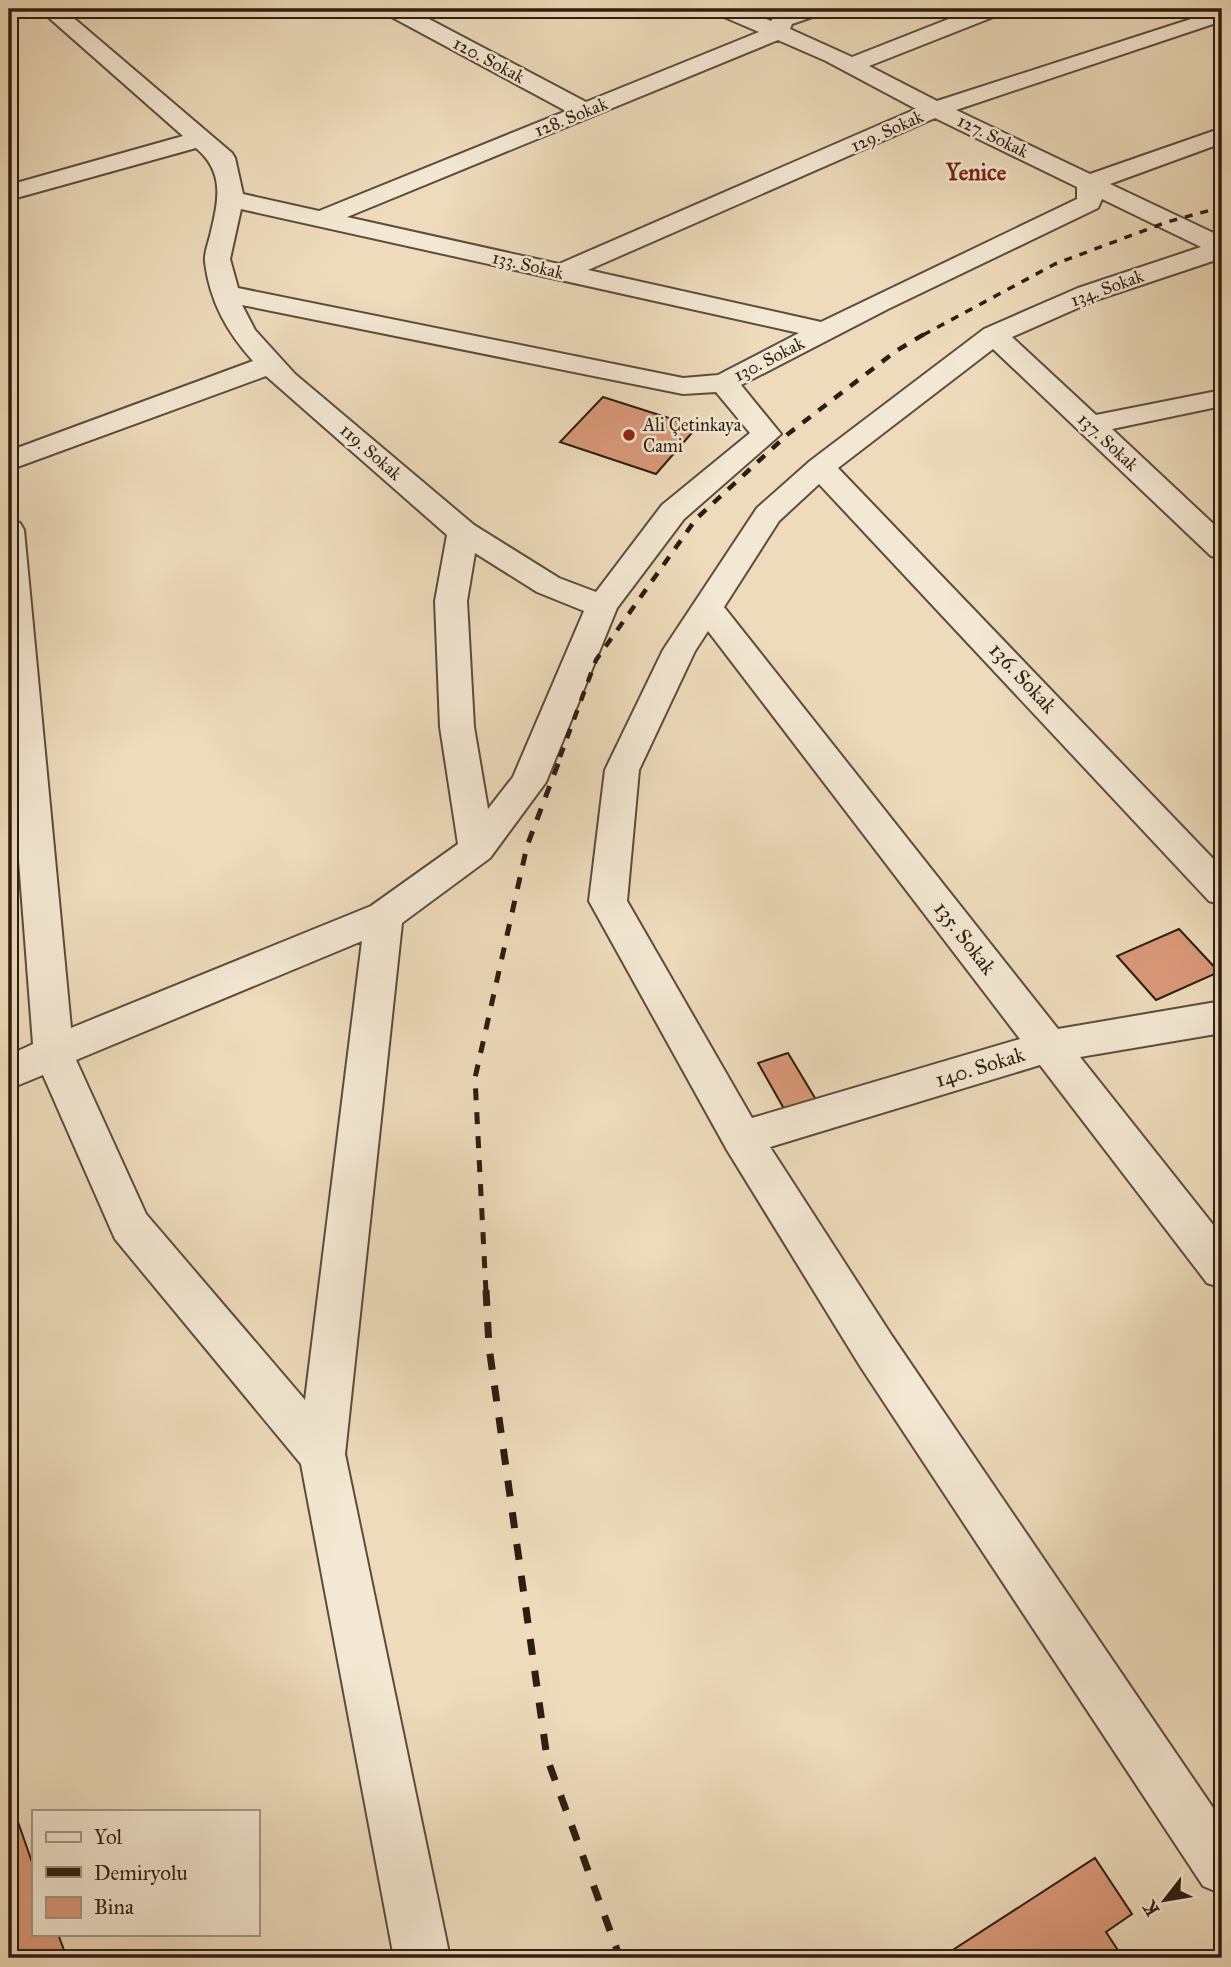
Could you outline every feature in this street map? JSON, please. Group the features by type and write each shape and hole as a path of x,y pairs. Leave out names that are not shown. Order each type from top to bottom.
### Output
{"street":[{"name":"119. Sokak","path":"50,9 223,158 231,199 217,259 230,309 243,333 285,380 463,532 548,584 602,606"},
{"name":"120. Sokak","path":"394,9 584,111"},
{"name":"127. Sokak","path":"725,9 850,65 1222,249"},
{"name":"128. Sokak","path":"321,219 778,32 782,20 813,9"},
{"path":"850,65 992,9"},
{"name":"129. Sokak","path":"562,272 936,109 1222,14"},
{"path":"1090,183 1222,135"},
{"path":"9,193 200,139"},
{"name":"130. Sokak","path":"226,294 683,386 724,383 825,331 1089,204 1090,183"},
{"name":"133. Sokak","path":"231,199 825,331"},
{"name":"134. Sokak","path":"1222,249 1087,294 994,335 820,467 768,515 679,650 622,770 608,901 742,1138 876,1351 1222,1867"},
{"name":"137. Sokak","path":"994,335 1222,550"},
{"path":"9,461 272,365"},
{"path":"9,1073 52,1052 384,916 477,849 528,782 602,606 673,512 766,434 724,383"},
{"path":"1091,425 1222,398"},
{"name":"136. Sokak","path":"820,467 1222,891"},
{"path":"9,530 52,1052 130,1226 322,1454"},
{"path":"463,532 451,601 457,727 477,849"},
{"name":"135. Sokak","path":"706,607 1222,1269"},
{"path":"384,916 322,1454 422,1958"},
{"name":"140. Sokak","path":"742,1138 1049,1046 1222,1017"}],"building":[{"name":"Ali Çetinkaya Cami","path":"603,397 697,427 656,474 560,442"},
{"path":"1179,929 1219,972 1156,1000 1117,956"},
{"path":"788,1053 818,1103 787,1114 758,1063"},
{"path":"18,1822 32,1862 32,1936 59,1936 67,1958 9,1958 9,1828"},
{"path":"1095,1858 1132,1914 1106,1932 1123,1958 947,1958 945,1955"}],"railway":[{"path":"923,335 1055,264 1167,222 1222,207"},
{"path":"560,757 596,660 696,519 788,434 896,351 926,333"},
{"path":"486,1292 475,1078 527,846 561,756"},
{"path":"486,1290 489,1347 547,1758 620,1958"}],"place":[{"name":"Ali Çetinkaya Cami","path":"629,435"}],"district":[{"name":"Yenice","path":"976,172"}]}
